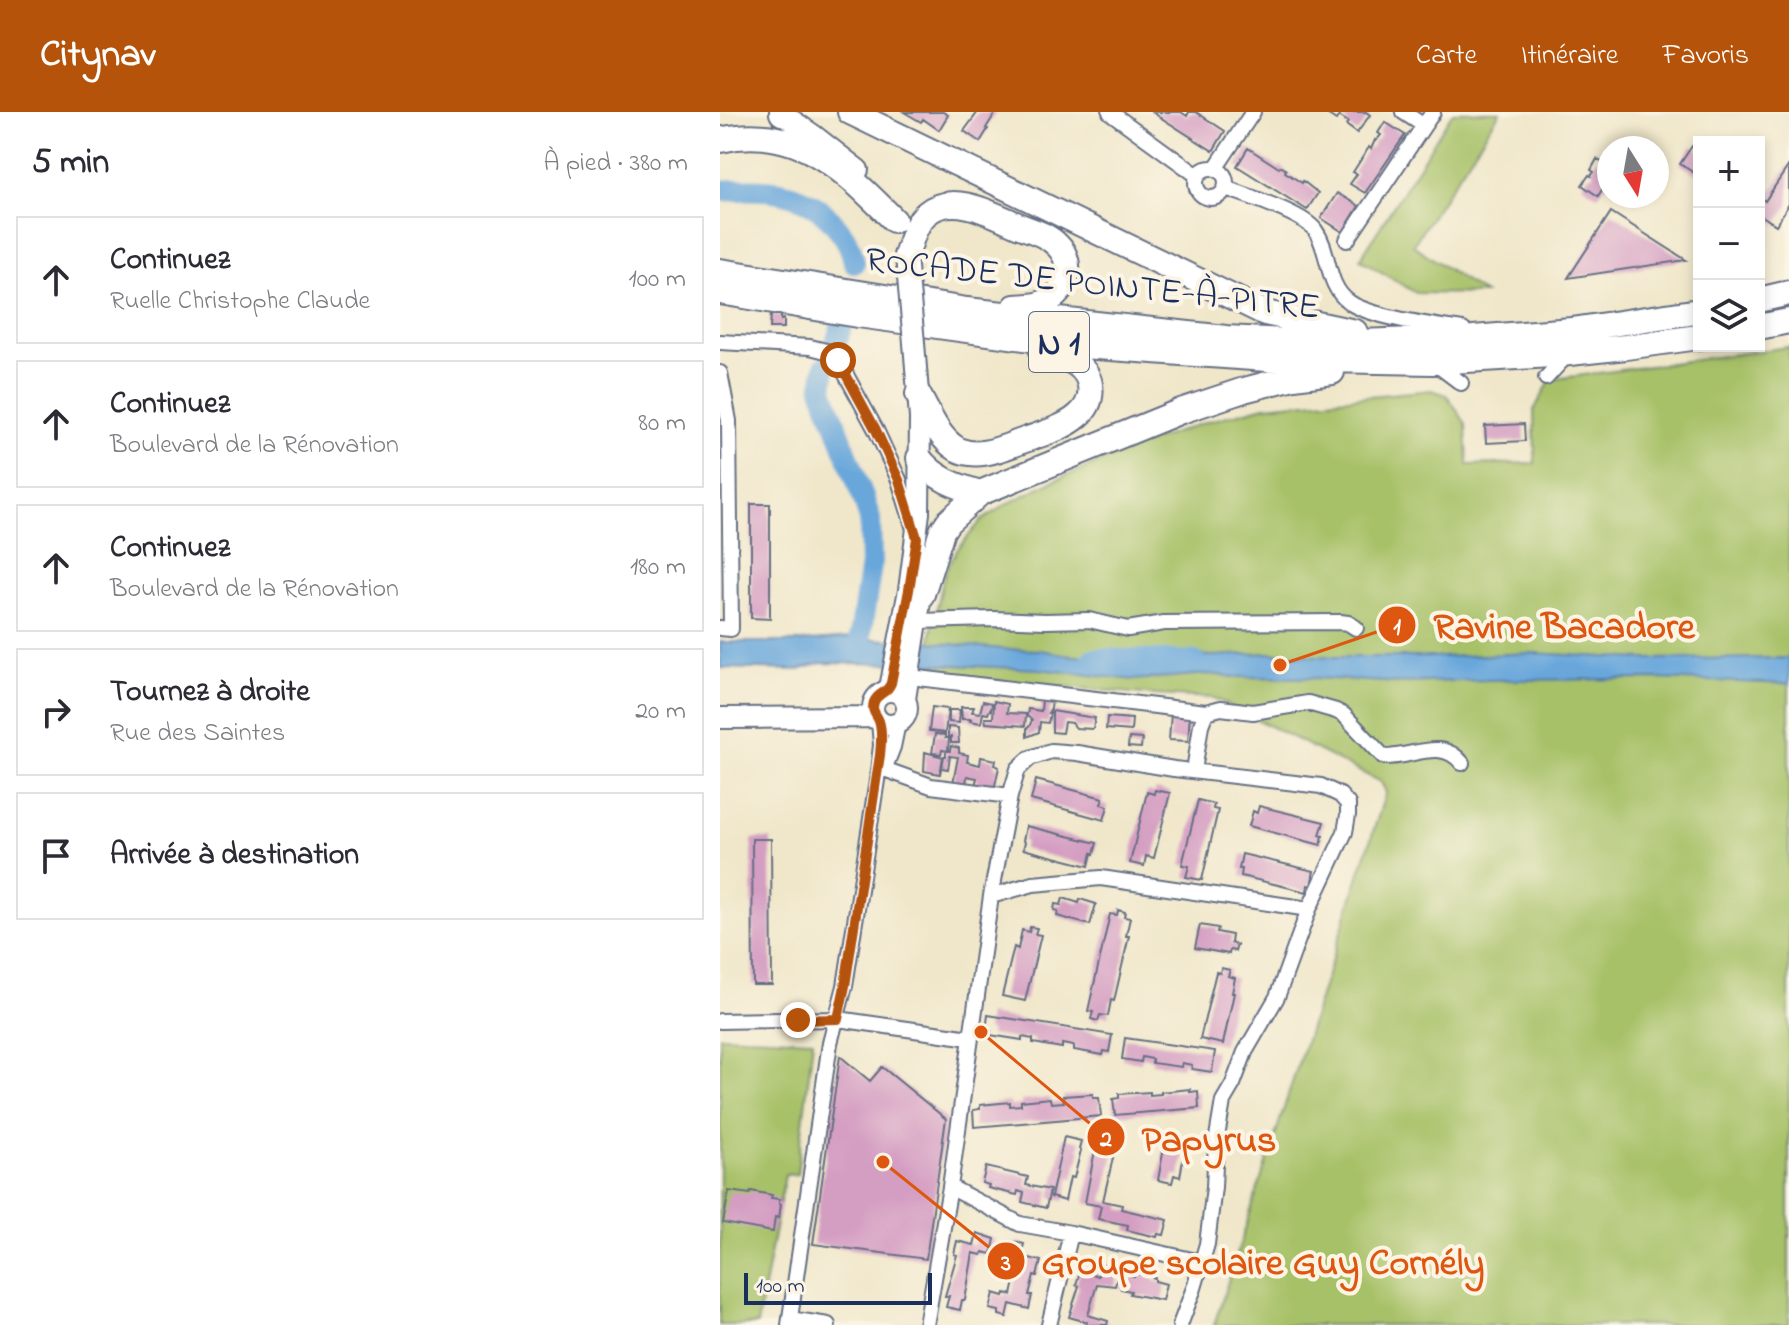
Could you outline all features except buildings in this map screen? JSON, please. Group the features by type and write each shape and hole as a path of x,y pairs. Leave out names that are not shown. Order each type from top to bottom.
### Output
{"highway":[{"path":"850,112 1265,313 1341,330 1413,340"},
{"path":"720,140 762,135 790,141 818,153 862,187 894,220"},
{"path":"906,256 920,221 929,211 953,204 977,207 1045,236 1059,247 1068,274 1064,285 1050,300 1032,306 986,305 961,319"},
{"path":"720,262 773,280"},
{"name":"ROCADE DE POINTE-À-PITRE","path":"720,271 1082,346 1267,359 1433,362 1568,353 1693,338"},
{"name":"ROCADE DE POINTE-À-PITRE","path":"720,292 858,315 1330,343 1503,336 1572,330 1693,312"},
{"path":"1765,299 1789,293"},
{"path":"918,394 944,438 957,449 975,454 998,449 1067,423 1079,416 1091,399 1088,378 1073,362 961,319"},
{"path":"1765,326 1789,321"},
{"path":"922,594 942,531 980,493 1129,431 1244,390 1294,377 1402,363"},
{"path":"924,464 956,486 980,493"}],"main road":[{"path":"720,718 852,718 892,700 922,594 931,518 906,256 894,220 873,188 852,165 782,112"},
{"path":"912,629 909,590 924,464"}],"street":[{"path":"1110,112 1198,176"},
{"path":"1215,169 1253,112"},
{"path":"1403,112 1423,125"},
{"path":"1347,240 1433,112"},
{"path":"1207,169 1215,169 1225,176 1226,188 1215,198 1204,197 1196,187 1198,176 1207,169"},
{"path":"1226,188 1292,214 1314,228 1323,244 1331,279 1340,294 1357,307 1426,324 1503,336"},
{"path":"720,342 810,347 826,351 838,360 899,480 917,538"},
{"path":"1546,378 1568,353"},
{"path":"1433,362 1461,383"},
{"path":"720,373 729,421 725,628"},
{"path":"912,629 1003,619 1089,620 1128,629 1164,623 1340,622 1356,628"},
{"path":"828,1325 790,1322 830,1043 845,986 880,774 880,755 892,700 1206,712 1221,708 1253,712 1308,703 1344,715 1384,757 1434,749 1455,754 1462,763"},
{"path":"1194,771 1206,712"},
{"path":"926,1325 950,1187 991,896 1010,796 1018,769 1030,758 1051,751 1321,786 1340,795 1348,804 1345,832 1309,909 1277,997 1245,1052 1223,1101 1207,1244 1180,1325"},
{"path":"880,774 931,786 1010,796"},
{"path":"991,896 1033,884 1101,878 1309,909"},
{"path":"720,1021 838,1019 970,1038"},
{"path":"950,1187 1020,1224 1201,1262"},
{"path":"1049,1325 1071,1233"}],"green space":[{"path":"1453,112 1500,112 1413,245 1484,294 1416,293 1360,259"},
{"path":"1789,347 1789,1325 1214,1325 1386,792 1381,782 1214,698 937,675 928,664 932,630 945,572 957,550 981,521 1046,484 1152,441 1265,406 1432,390 1447,395 1466,424 1468,465 1535,463 1534,410 1550,381"},
{"path":"720,1036 813,1040 797,1174 785,1175 757,1325 720,1325"}],"water":[{"path":"850,638 1167,661 1174,654 1212,656 1267,653 1337,657 1533,653 1643,659 1789,658 1789,684 1656,679 1400,683 1208,674 1134,680 1038,669 928,664 821,663 799,670 720,668 720,642"}],"waterway":[{"path":"720,191 765,190 793,195 806,201 838,229 848,244 854,262"},
{"path":"837,340 842,325"},
{"path":"825,367 822,388 870,519 871,565 858,650"},
{"path":"1093,659 1195,662"}],"place":[{"name":"Ravine Bacadore","path":"1280,665"},
{"name":"Papyrus","path":"981,1032"},
{"name":"Groupe scolaire Guy Cornély","path":"883,1162"}],"route":[{"path":"798,1020 838,1019 880,755 879,721 873,704 877,696 888,691 891,683 917,538 899,480 838,360"}]}
